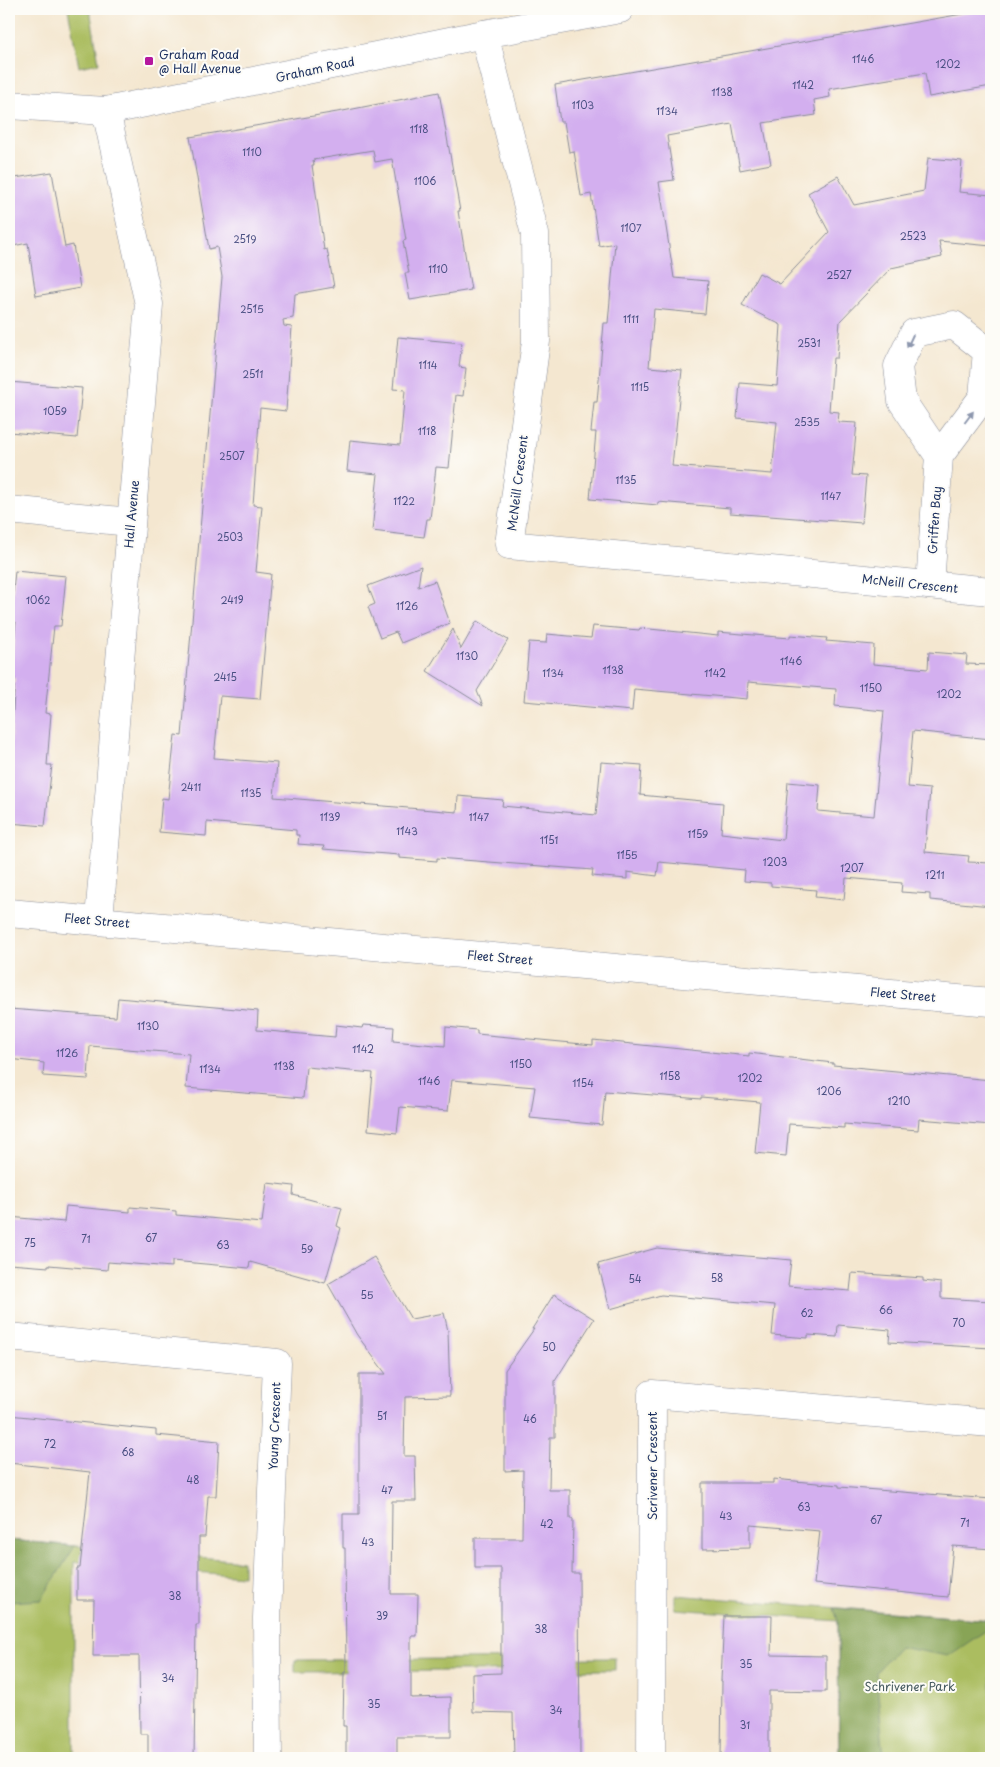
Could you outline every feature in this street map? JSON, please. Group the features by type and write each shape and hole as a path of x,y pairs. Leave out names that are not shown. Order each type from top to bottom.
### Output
{"street":[{"name":"Graham Road","path":"9,105 106,111 484,34 620,9"},
{"name":"McNeill Crescent","path":"484,34 535,234 536,341 509,545 991,591"},
{"name":"Hall Avenue","path":"99,920 149,304 106,111"},
{"name":"Griffen Bay","path":"930,584 939,456"},
{"path":"9,510 130,522"},
{"name":"Fleet Street","path":"9,913 991,1002"},
{"name":"Young Crescent","path":"9,1337 277,1363 267,1618 268,1758"},
{"name":"Scrivener Crescent","path":"652,1758 652,1394 991,1423"}],"green space":[{"path":"68,9 90,9 99,63 79,67"},
{"path":"9,1540 243,1561 243,1576 74,1562 74,1758 9,1758"},
{"path":"9,1540 75,1546 41,1600 9,1602"},
{"name":"Schrivener Park","path":"675,1595 991,1620 991,1758 839,1758 838,1621 675,1609"},
{"path":"834,1608 991,1620 991,1627 948,1656 899,1647 876,1672 884,1758 839,1758 838,1621"},
{"path":"615,1658 615,1670 295,1672 295,1660"}],"building":[{"path":"991,9 991,86 929,97 925,73 829,89 830,97 814,100 816,115 763,123 771,164 740,170 732,124 667,136 674,180 659,182 674,278 708,281 705,314 654,309 649,367 682,370 672,466 772,474 777,422 737,418 740,383 777,386 781,325 742,305 759,273 780,284 829,232 808,193 838,176 854,205 924,191 928,158 962,161 959,192 991,195 991,246 939,241 942,257 891,268 840,321 837,358 833,358 829,411 839,412 838,422 857,423 852,475 866,476 862,523 730,513 730,508 658,502 658,505 590,499 596,432 591,432 594,402 597,402 604,323 608,323 615,243 599,246 591,194 581,196 574,151 569,152 564,122 560,122 555,85"},
{"path":"439,92 460,211 458,211 471,290 410,300 405,273 409,273 403,241 406,240 392,159 375,162 373,150 313,160 314,165 312,165 324,250 327,249 334,287 295,294 293,318 283,320 284,326 292,327 286,411 260,408 253,505 262,506 256,572 271,574 260,699 220,696 214,758 277,763 274,797 457,812 458,796 503,800 502,806 596,815 601,762 642,765 640,795 723,803 721,833 783,840 788,782 820,785 818,811 874,816 884,711 835,706 836,689 748,682 747,699 634,689 632,711 524,701 529,642 546,643 547,634 591,638 593,626 639,630 640,628 718,636 718,632 790,638 790,635 827,638 826,641 874,645 873,664 928,669 929,652 967,655 966,664 991,665 991,739 913,731 908,787 930,789 925,852 969,856 968,862 991,863 991,906 930,900 930,894 901,892 902,883 846,878 844,900 815,897 816,890 771,886 771,883 744,881 745,870 659,862 657,876 627,872 627,879 592,876 593,870 437,858 437,861 399,858 399,855 323,849 324,846 298,844 299,835 296,835 296,830 207,822 206,836 159,832 162,798 168,799 175,735 182,736 222,277 217,247 209,249 190,137 343,111"},
{"path":"52,172 65,247 73,245 80,288 36,296 28,243 13,246 9,219 9,179"},
{"path":"398,337 462,343 459,367 466,368 463,396 456,395 449,468 436,467 430,519 427,519 424,537 372,531 378,474 347,471 350,440 400,445 405,390 393,389"},
{"path":"9,382 82,388 77,438 9,432"},
{"path":"421,566 418,587 435,581 450,623 401,643 396,632 380,638 368,607 375,604 368,586"},
{"path":"15,571 66,576 61,626 54,626 45,713 51,714 47,765 52,765 45,826 9,823 9,772 15,678 10,678 16,622 10,622"},
{"path":"477,621 508,640 477,691 483,706 427,671 453,629 461,649"},
{"path":"118,998 258,1011 257,1030 335,1037 336,1025 362,1028 363,1025 394,1027 393,1041 445,1046 446,1027 477,1030 477,1034 593,1045 593,1040 749,1056 749,1053 833,1063 833,1065 991,1080 991,1125 919,1119 918,1130 844,1124 844,1128 789,1124 786,1156 755,1153 760,1102 605,1091 602,1125 530,1118 535,1087 452,1080 448,1111 400,1107 397,1133 368,1130 373,1073 306,1067 303,1098 186,1088 189,1054 90,1046 88,1079 43,1076 44,1063 9,1059 9,1009 116,1017"},
{"path":"267,1183 294,1186 293,1195 342,1208 337,1226 341,1228 325,1283 250,1262 249,1268 172,1261 172,1267 108,1262 107,1270 9,1264 9,1217 64,1222 66,1206 130,1212 130,1207 176,1211 176,1215 262,1223"},
{"path":"657,1248 791,1260 788,1286 850,1291 852,1273 923,1278 923,1281 941,1283 941,1298 991,1301 991,1348 889,1342 890,1330 838,1325 837,1337 808,1335 808,1338 772,1335 775,1305 661,1295 610,1309 598,1264"},
{"path":"374,1257 411,1319 444,1313 448,1331 450,1396 405,1397 404,1456 415,1456 416,1501 392,1501 391,1594 418,1594 417,1636 411,1636 411,1698 451,1697 451,1737 397,1737 397,1758 346,1758 346,1726 343,1726 344,1672 346,1672 343,1514 359,1514 359,1374 386,1374 357,1335 328,1284"},
{"path":"554,1294 594,1319 555,1381 555,1437 550,1437 549,1490 570,1490 570,1519 573,1519 572,1573 579,1573 580,1758 514,1758 513,1713 473,1712 472,1674 501,1673 501,1568 475,1568 475,1538 522,1538 523,1470 505,1471 505,1370 534,1329 532,1329"},
{"path":"9,1415 156,1430 156,1435 219,1441 216,1496 208,1496 205,1537 199,1537 199,1625 196,1625 194,1758 148,1758 148,1734 140,1734 139,1656 93,1656 94,1600 77,1600 77,1568 80,1568 90,1472 9,1463"},
{"path":"773,1479 839,1485 839,1487 991,1499 991,1549 953,1546 948,1597 814,1584 820,1531 750,1525 750,1548 702,1549 702,1483 773,1483"},
{"path":"724,1616 772,1616 771,1655 826,1656 826,1692 769,1691 769,1758 721,1758 721,1681"}],"place":[{"name":"Graham Road @ Hall Avenue","path":"149,61"}]}
